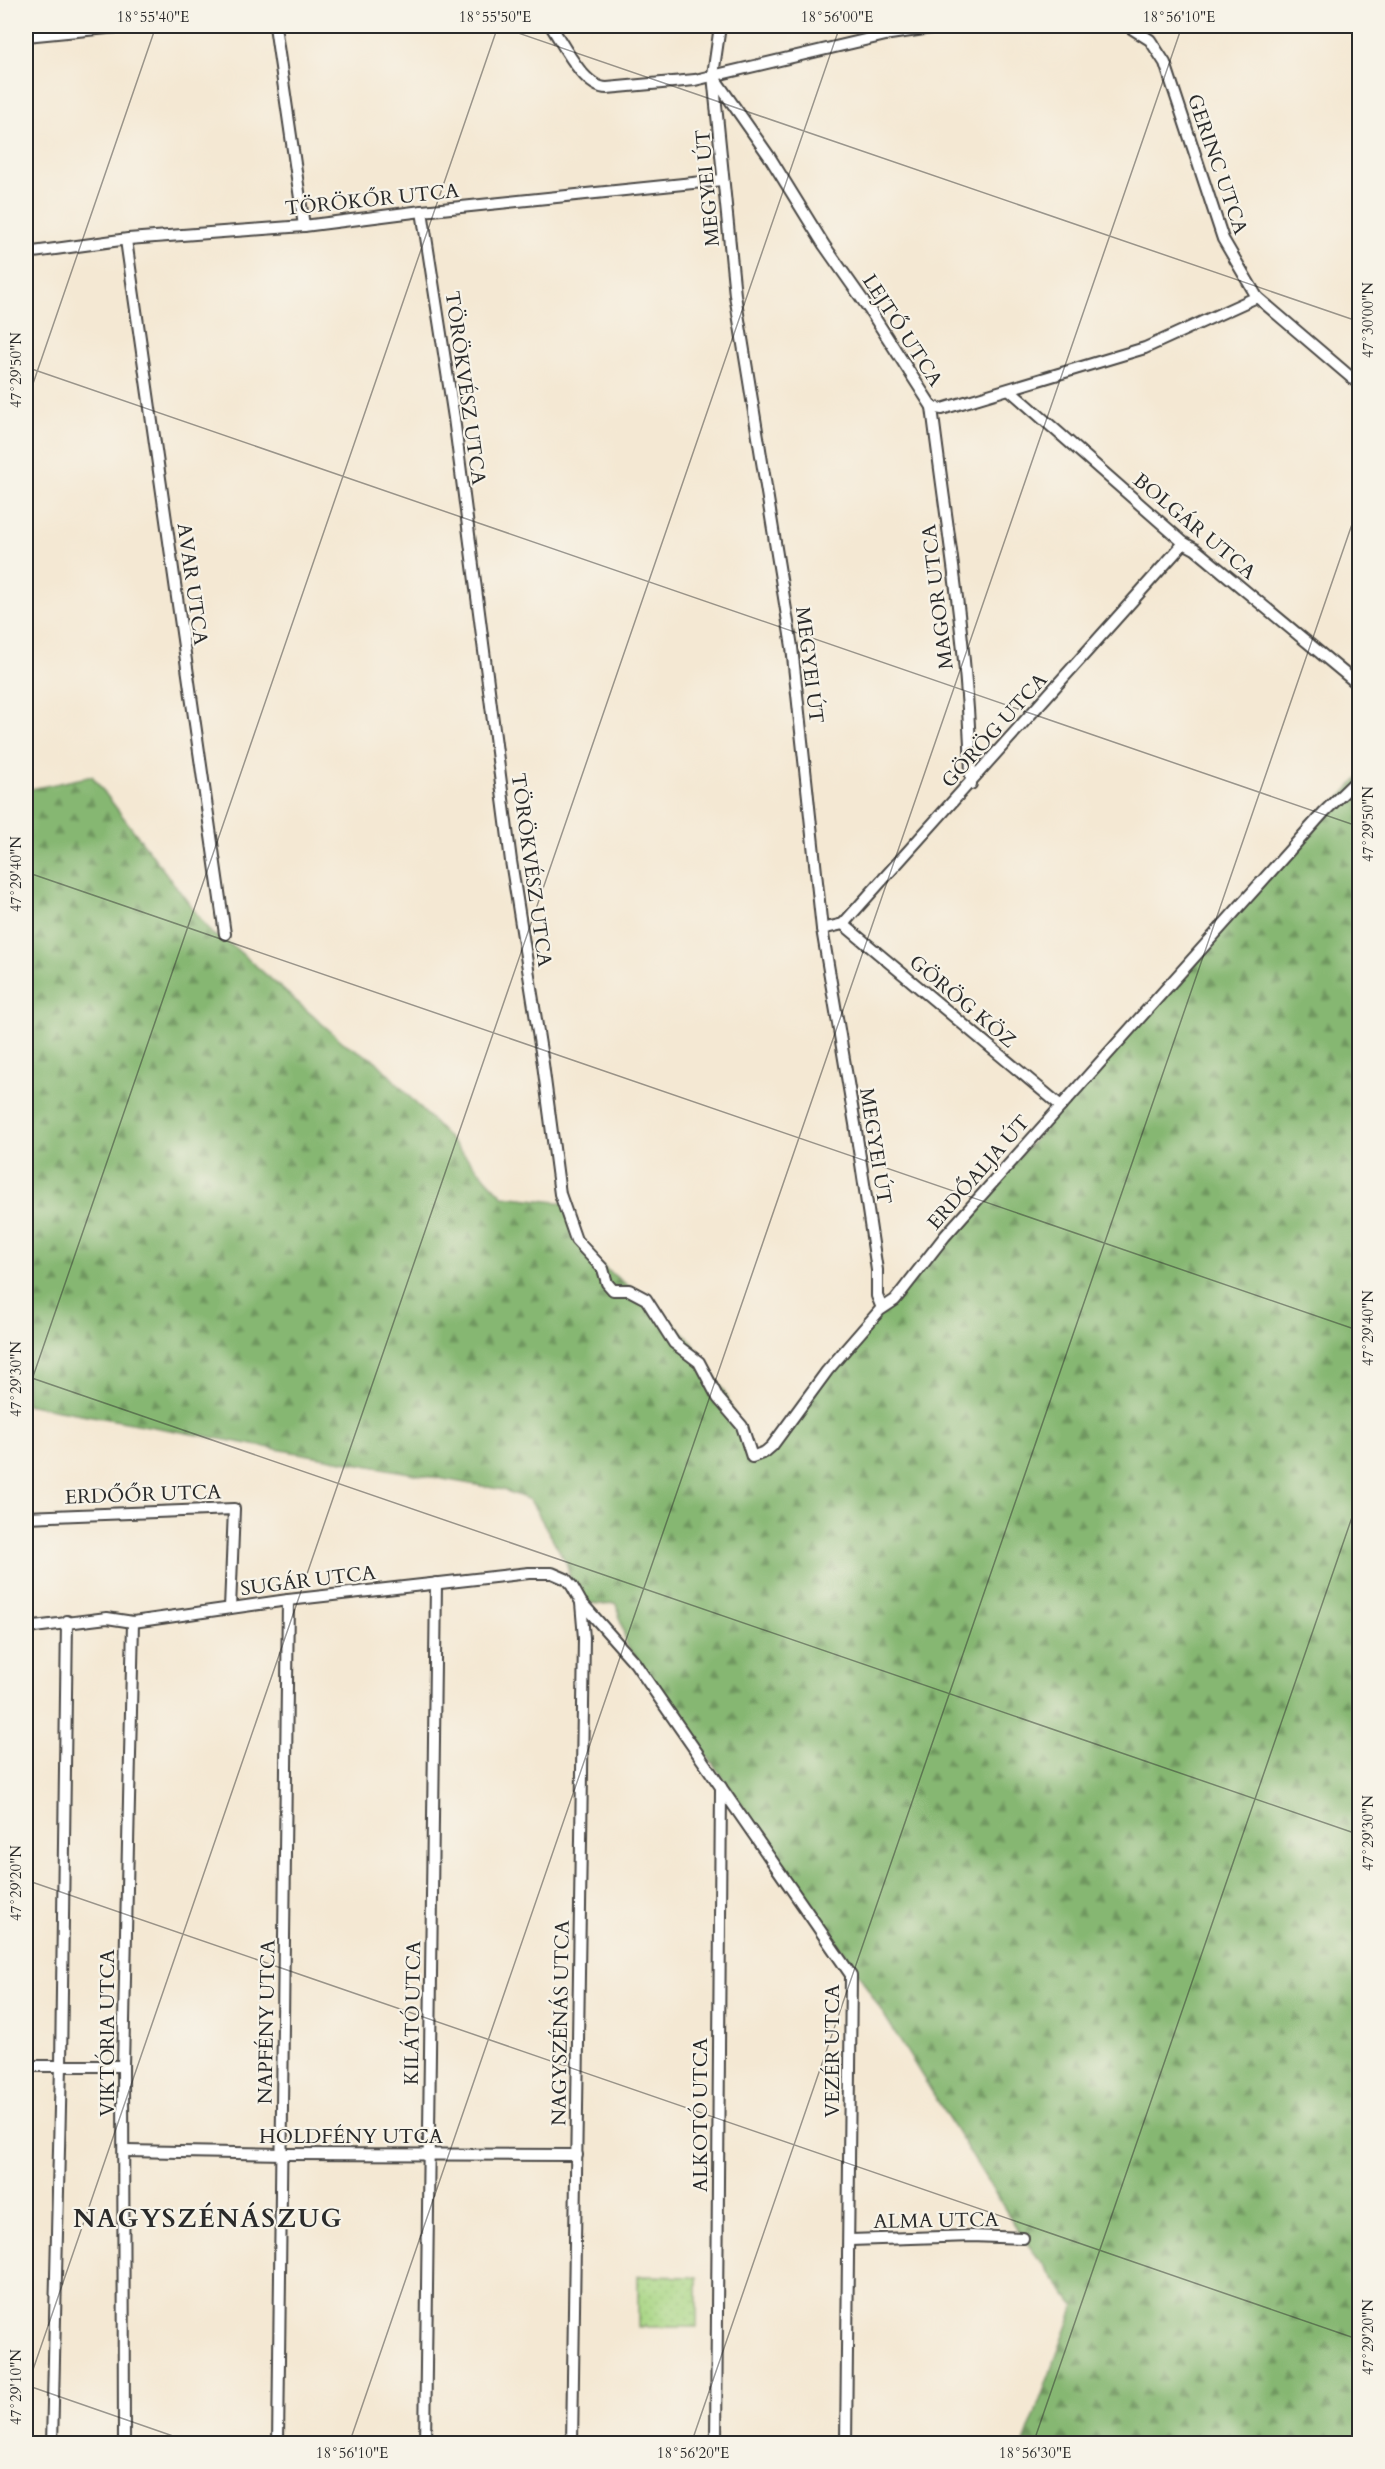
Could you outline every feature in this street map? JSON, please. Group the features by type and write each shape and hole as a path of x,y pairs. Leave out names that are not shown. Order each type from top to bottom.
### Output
{"street":[{"path":"26,36 128,26"},
{"path":"275,26 303,226"},
{"path":"551,26 586,79 598,87 607,88 695,80 891,30 938,27"},
{"name":"MEGYEI ÚT","path":"720,26 713,75 735,295 792,647 822,929 877,1270 877,1296 882,1308"},
{"name":"GERINC UTCA","path":"1128,26 1150,40 1165,63 1223,239 1257,297 1359,385"},
{"name":"LEJTŐ UTCA","path":"713,75 756,136 824,245 869,309 932,407 942,409 1145,348 1257,297"},
{"name":"TÖRÖKŐR UTCA","path":"26,253 126,240 303,226 422,211 722,180"},
{"name":"TÖRÖKVÉSZ UTCA","path":"422,211 454,418 511,861 542,1052 560,1194 576,1240 603,1269 607,1283 613,1290 632,1291 646,1299 674,1343 699,1362 718,1398 742,1426 752,1457"},
{"name":"AVAR UTCA","path":"126,240 225,934"},
{"name":"BOLGÁR UTCA","path":"1010,390 1184,543 1195,549 1359,686"},
{"name":"MAGOR UTCA","path":"932,407 962,646 970,736 971,784"},
{"name":"GÖRÖG UTCA","path":"843,924 971,784 1184,543"},
{"name":"ERDŐALJA ÚT","path":"752,1457 763,1453 771,1446 827,1371 882,1308 895,1300 945,1236 1324,812 1359,777"},
{"path":"822,929 843,924"},
{"name":"GÖRÖG KÖZ","path":"843,924 1061,1106"},
{"name":"ERDŐŐR UTCA","path":"26,1517 234,1509 230,1608"},
{"name":"SUGÁR UTCA","path":"26,1628 107,1618 133,1622 288,1600 436,1583 552,1573 566,1579 581,1602"},
{"name":"KILÁTÓ UTCA","path":"425,2444 436,1583"},
{"name":"NAPFÉNY UTCA","path":"278,2444 288,1600"},
{"name":"VEZÉR UTCA","path":"581,1602 635,1663 687,1735 851,1976 850,2240 846,2444"},
{"name":"NAGYSZÉNÁS UTCA","path":"572,2444 584,1638 581,1602"},
{"path":"52,2444 61,2065 67,1622"},
{"name":"VIKTÓRIA UTCA","path":"124,2444 123,2066 133,1622"},
{"name":"ALKOTÓ UTCA","path":"716,2444 721,1787"},
{"path":"26,2066 123,2066"},
{"name":"HOLDFÉNY UTCA","path":"125,2151 577,2155"},
{"name":"ALMA UTCA","path":"850,2240 972,2236 1023,2238"}],"green space":[{"path":"92,776 212,934 233,946 344,1043 376,1061 503,1196 565,1203 570,1222 592,1259 656,1306 691,1341 725,1393 753,1457 760,1455 827,1371 1359,777 1359,2443 1024,2443 1075,2306 1023,2238 856,1970 732,1790 627,1646 616,1603 581,1602 572,1586 566,1562 530,1500 504,1490 26,1404 26,790"},
{"path":"638,2276 697,2277 697,2327 638,2327"}],"district":[{"name":"NAGYSZÉNÁSZUG","path":"208,2218"}]}
